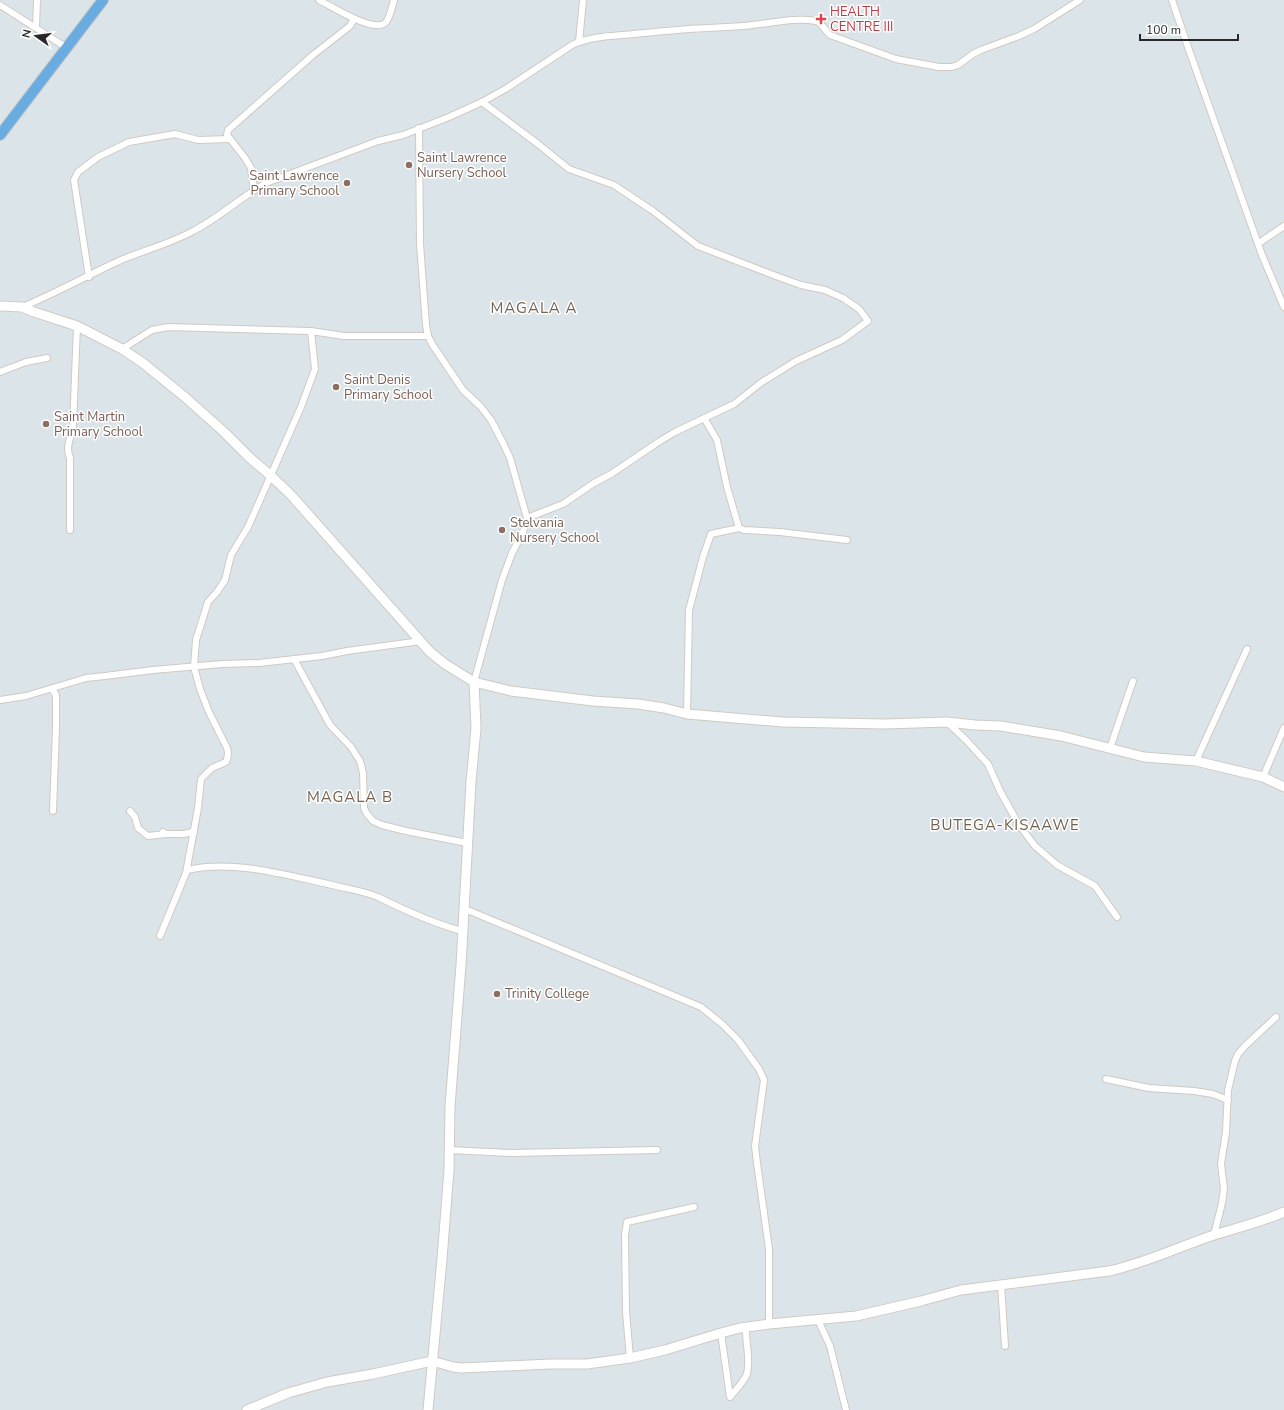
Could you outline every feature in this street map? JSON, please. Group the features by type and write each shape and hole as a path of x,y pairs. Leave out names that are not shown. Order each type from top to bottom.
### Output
{"main road":[{"path":"0,135 103,0"}],"street":[{"path":"36,28 37,0"},
{"path":"319,0 354,19 369,24 382,25 387,22 394,0"},
{"path":"579,42 583,0"},
{"path":"22,307 89,277 121,260 195,230 266,183 378,141 403,135 482,102 507,88 579,42 601,37 752,25 781,21 810,20 821,23 825,31 830,35 896,59 948,68 958,65 981,50 1034,29 1080,0"},
{"path":"1172,0 1264,261 1284,307"},
{"path":"0,5 67,48"},
{"path":"254,190 251,168 227,135 228,130 313,55 350,26 354,19"},
{"path":"482,102 569,169 614,185 653,211 698,246 795,283 825,290 843,298 859,309 868,321 842,340 796,361 762,382 734,404 660,441 563,504 527,518"},
{"path":"419,128 420,244 428,336 463,390 481,407 491,420 510,458 527,518 523,532 512,553 502,580 474,682 476,728 467,844 465,909 462,931 461,965 450,1106 444,1242 428,1410"},
{"path":"89,277 74,180 78,172 98,157 129,142 175,134 198,140 230,139"},
{"path":"1258,243 1284,226"},
{"path":"0,306 22,307 77,326 122,349 143,363 186,398 291,495 430,652 474,682 511,691 593,701 638,704 664,708 687,714 783,722 885,724 947,722 975,726 1001,726 1061,736 1144,757 1196,761 1263,777 1284,787"},
{"path":"70,530 70,458 67,450 74,426 77,326"},
{"path":"122,349 152,330 168,328 311,331 344,336 428,336"},
{"path":"160,936 187,870 201,779 212,768 226,762 228,752 200,689 194,666 196,640 206,607 224,580 231,555 248,526 301,407 315,369 311,331"},
{"path":"0,372 26,362 47,358"},
{"path":"704,418 717,440 727,487 739,528"},
{"path":"687,714 689,610 703,557 711,534 739,528 744,530 780,532 847,540"},
{"path":"0,700 26,696 86,678 194,666 260,663 322,656 421,641"},
{"path":"1196,761 1247,649"},
{"path":"294,659 330,725 351,747 360,762 363,773 364,808 373,821 382,825 406,831 467,844"},
{"path":"1110,748 1132,681"},
{"path":"52,689 56,695 53,811"},
{"path":"947,722 978,751 988,764 1000,791 1019,825 1036,846 1057,865 1095,886 1117,917"},
{"path":"1263,777 1284,728"},
{"path":"130,811 135,817 138,828 148,836 164,833 194,832"},
{"path":"187,870 213,866 242,867 281,874 373,896 439,925 462,931"},
{"path":"465,909 701,1007 722,1024 738,1040 754,1061 764,1080 755,1146 756,1163 760,1180 769,1248 769,1324"},
{"path":"1214,1235 1224,1189 1221,1164 1232,1074 1238,1054 1276,1017"},
{"path":"1106,1079 1149,1088 1194,1091 1213,1094 1228,1100"},
{"path":"449,1150 512,1153 657,1150"},
{"path":"630,1358 626,1312 625,1235 627,1222 694,1207"},
{"path":"247,1410 288,1393 327,1382 432,1361 453,1368 481,1368 544,1364 587,1364 630,1358 665,1350 720,1333 746,1327 856,1316 920,1301 950,1292 1002,1284 1090,1274 1132,1266 1214,1235 1263,1221 1284,1212"},
{"path":"1002,1284 1005,1346"},
{"path":"818,1320 830,1346 846,1410"},
{"path":"720,1333 730,1397 747,1375 748,1355 746,1327"}],"place":[{"name":"HEALTH CENTRE III","path":"821,19"},
{"name":"Saint Lawrence Nursery School","path":"409,165"},
{"name":"Saint Lawrence Primary School","path":"347,183"},
{"name":"Saint Denis Primary School","path":"336,387"},
{"name":"Saint Martin Primary School","path":"46,424"},
{"name":"Stelvania Nursery School","path":"502,530"},
{"name":"Trinity College","path":"497,994"}],"district":[{"name":"MAGALA A","path":"534,308"},
{"name":"MAGALA B","path":"350,797"},
{"name":"BUTEGA-KISAAWE","path":"1005,825"}]}
